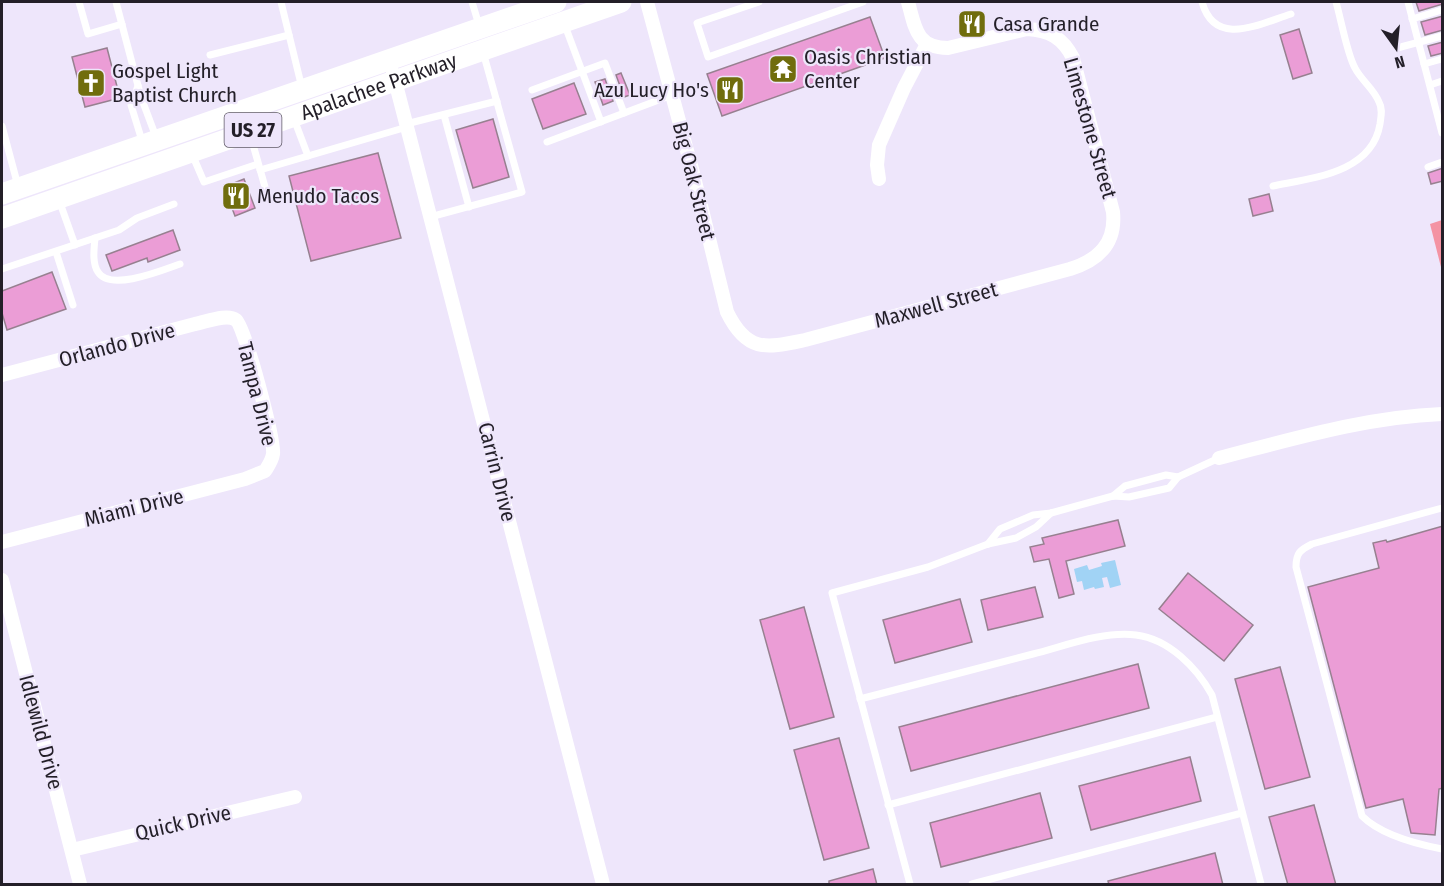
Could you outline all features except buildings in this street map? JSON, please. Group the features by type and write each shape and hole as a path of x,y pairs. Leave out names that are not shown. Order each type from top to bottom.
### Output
{"main road":[{"name":"Apalachee Parkway","path":"10,191 556,2"},
{"name":"Apalachee Parkway","path":"2,218 621,2"}],"street":[{"name":"Big Oak Street","path":"646,2 727,312 737,331 749,341 761,346"},
{"path":"879,179 879,145 904,88 927,44 920,38 908,2"},
{"name":"Limestone Street","path":"927,44 948,48 1027,29 1051,34 1068,48 1073,58 1113,212 1112,236 1105,248"},
{"name":"Carrin Drive","path":"390,59 603,885"},
{"name":"Maxwell Street","path":"761,346 773,347 805,340 1070,270 1094,258 1105,248"},
{"name":"Orlando Drive","path":"2,375 195,324 222,318 233,319"},
{"name":"Tampa Drive","path":"233,319 241,328 269,423 273,454 265,471"},
{"path":"1219,458 1343,426 1414,415 1443,414"},
{"name":"Miami Drive","path":"2,542 245,479 265,471"},
{"name":"Idlewild Drive","path":"2,580 80,885"},
{"name":"Quick Drive","path":"72,850 296,797"}],"lane":[{"path":"79,2 88,34 122,24"},
{"path":"117,2 151,143"},
{"path":"280,2 302,90"},
{"path":"472,2 480,28"},
{"path":"759,2 697,23 708,57 863,2"},
{"path":"1202,2 1207,17 1215,25 1224,29 1244,28 1291,14"},
{"path":"1273,186 1316,177 1351,166 1364,156 1378,134 1382,111 1379,100 1354,67 1336,2"},
{"path":"1408,2 1430,85 1439,106 1442,130"},
{"path":"1412,19 1443,10"},
{"path":"563,22 601,122"},
{"path":"210,55 289,35"},
{"path":"1396,48 1443,36"},
{"path":"430,217 522,192 483,50"},
{"path":"1424,64 1443,59"},
{"path":"532,90 605,63 624,113"},
{"path":"1430,85 1443,81"},
{"path":"138,87 131,105 151,143"},
{"path":"548,142 672,95"},
{"path":"192,151 204,183 308,156 497,101"},
{"path":"444,115 469,207"},
{"path":"292,116 308,156"},
{"path":"2,126 10,191"},
{"path":"249,131 269,201"},
{"path":"1428,166 1443,162"},
{"path":"58,198 75,245"},
{"path":"2,269 119,230 137,218 174,204"},
{"path":"94,238 95,266 101,276 107,278 116,280 138,278 180,264"},
{"path":"56,252 73,305"},
{"path":"988,544 1000,529 1033,515 1051,513 1113,496 1129,498 1169,488 1178,477 1219,458"},
{"path":"1113,496 1125,486 1166,475 1178,477"},
{"path":"1443,508 1312,544 1300,550 1296,557 1296,567 1362,816 1369,822 1414,844 1443,849"},
{"path":"910,885 832,593 928,567 988,544 1016,538 1036,527 1051,513"},
{"path":"860,699 1089,640 1135,635 1149,638 1169,648 1202,677 1212,695 1261,885"},
{"path":"888,805 1217,717"},
{"path":"972,885 1242,813"}],"shaded area":[{"path":"1442,220 1442,271 1430,224"}],"water":[{"path":"1115,560 1121,585 1110,588 1107,577 1102,578 1104,587 1084,590 1082,581 1077,582 1074,569 1087,565 1089,570 1102,566 1101,563"}],"place":[{"name":"Casa Grande","path":"972,24"},
{"name":"Oasis Christian Center","path":"783,69"},
{"name":"Gospel Light Baptist Church","path":"91,83"},
{"name":"Azu Lucy Ho's","path":"730,90"},
{"name":"Menudo Tacos","path":"236,196"}]}
